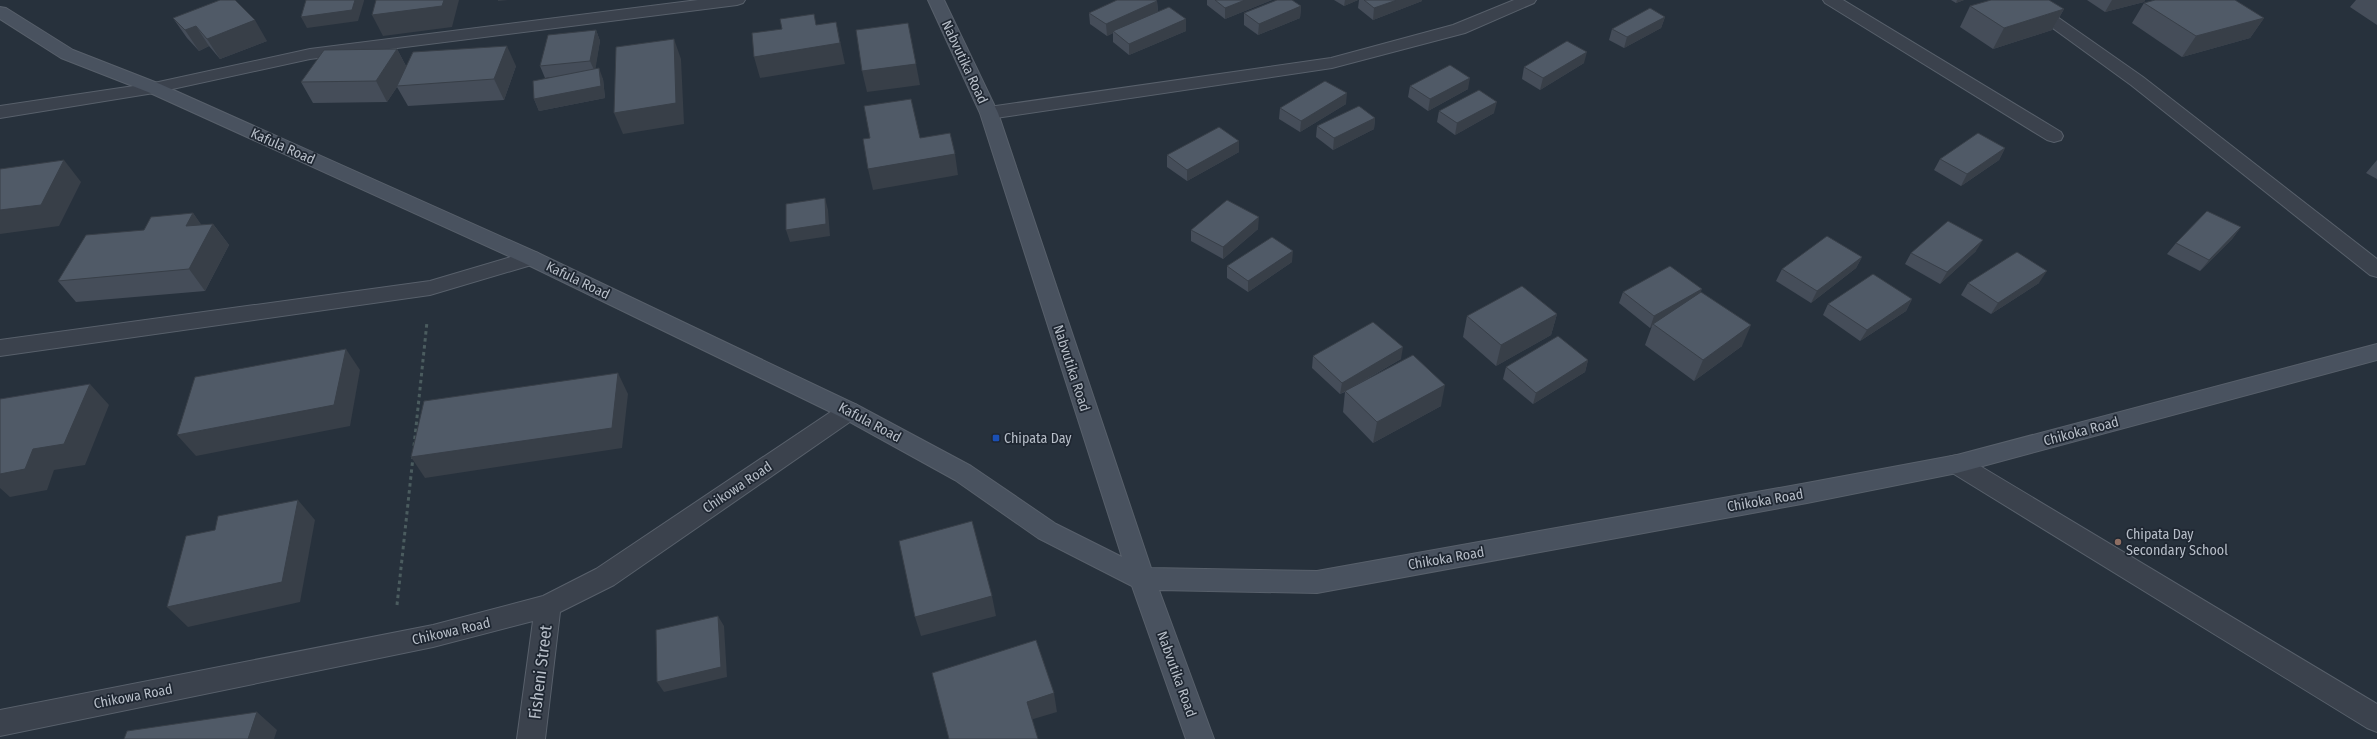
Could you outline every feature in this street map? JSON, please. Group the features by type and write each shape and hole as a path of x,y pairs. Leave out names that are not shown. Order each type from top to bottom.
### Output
{"street":[{"path":"0,112 154,88 310,54 737,0"},
{"name":"Nabvutika Road","path":"936,0 979,88 989,113 1142,579 1200,739"},
{"path":"989,113 1332,63 1459,29 1528,0"},
{"path":"1831,0 2054,136"},
{"path":"2022,0 2137,81 2377,270"},
{"name":"Kafula Road","path":"0,12 67,54 154,88 531,258 849,411 963,473 1047,531 1142,579"},
{"path":"0,348 430,288 531,258"},
{"name":"Chikoka Road","path":"1142,579 1317,582 1956,464 2377,352"},
{"name":"Chikowa Road","path":"0,723 433,636 548,606 605,576 849,411"},
{"path":"1956,464 2377,720"},
{"name":"Fisheni Street","path":"531,739 548,606"}],"path":[{"path":"393,644 430,288"}],"building":[{"path":"220,0 235,0 255,20 207,39 196,26 185,30 173,18"},
{"path":"306,0 355,0 352,10 301,17"},
{"path":"376,0 444,0 442,6 372,15"},
{"path":"1117,0 1157,1 1106,24 1089,13"},
{"path":"1215,0 1245,0 1225,8"},
{"path":"1277,0 1292,0 1301,6 1259,24 1244,13"},
{"path":"1364,0 1397,0 1374,8"},
{"path":"1991,0 2049,0 2064,9 2004,28 1970,6"},
{"path":"2155,0 2235,0 2264,18 2196,36 2144,3"},
{"path":"1169,7 1186,19 1129,44 1113,31"},
{"path":"1650,8 1665,17 1627,37 1612,29"},
{"path":"814,14 816,25 836,22 840,43 754,57 752,33 782,29 780,19"},
{"path":"908,23 916,64 862,71 856,30"},
{"path":"596,30 590,61 540,66 548,35"},
{"path":"674,39 676,103 614,113 616,47"},
{"path":"1567,41 1587,52 1543,78 1524,67"},
{"path":"507,46 494,79 397,86 413,52"},
{"path":"397,49 376,81 301,82 324,50"},
{"path":"1450,65 1470,78 1430,99 1410,86"},
{"path":"599,68 601,86 534,99 533,81"},
{"path":"1325,81 1347,93 1301,121 1280,108"},
{"path":"1479,90 1497,102 1457,123 1439,111"},
{"path":"911,99 920,138 950,133 955,154 868,169 863,139 870,138 864,106"},
{"path":"1359,106 1375,118 1334,138 1317,126"},
{"path":"1219,127 1239,141 1187,170 1167,155"},
{"path":"1978,133 2005,148 1967,174 1940,159"},
{"path":"64,160 41,205 0,210 0,169"},
{"path":"825,198 826,224 786,230 786,204"},
{"path":"1227,200 1259,217 1223,247 1191,230"},
{"path":"2207,211 2241,227 2209,260 2176,243"},
{"path":"193,213 186,226 213,224 189,269 58,281 86,235 144,230 151,217"},
{"path":"1948,221 1983,240 1947,272 1911,253"},
{"path":"1827,236 1862,257 1817,291 1782,269"},
{"path":"1272,237 1293,251 1248,281 1227,266"},
{"path":"2017,252 2047,271 1998,303 1968,283"},
{"path":"1670,266 1702,289 1654,316 1623,292"},
{"path":"1873,274 1912,299 1867,330 1828,304"},
{"path":"1522,286 1557,314 1501,345 1467,316"},
{"path":"1701,292 1751,325 1703,360 1653,324"},
{"path":"1373,322 1403,347 1342,383 1313,356"},
{"path":"1558,336 1588,360 1536,393 1506,367"},
{"path":"346,349 334,405 177,435 195,377"},
{"path":"1413,355 1445,385 1377,422 1345,391"},
{"path":"618,373 612,428 411,457 424,401"},
{"path":"90,384 64,444 33,449 25,469 0,474 0,399"},
{"path":"298,500 282,582 167,607 186,536 215,530 218,516"},
{"path":"972,521 992,596 915,617 899,541"},
{"path":"718,616 721,667 657,682 656,630"},
{"path":"1036,640 1054,693 1027,702 1038,739 949,739 932,673"},
{"path":"257,712 248,739 124,739 127,731"}],"place":[{"name":"Chipata Day","path":"996,438"},
{"name":"Chipata Day Secondary School","path":"2118,542"}]}
